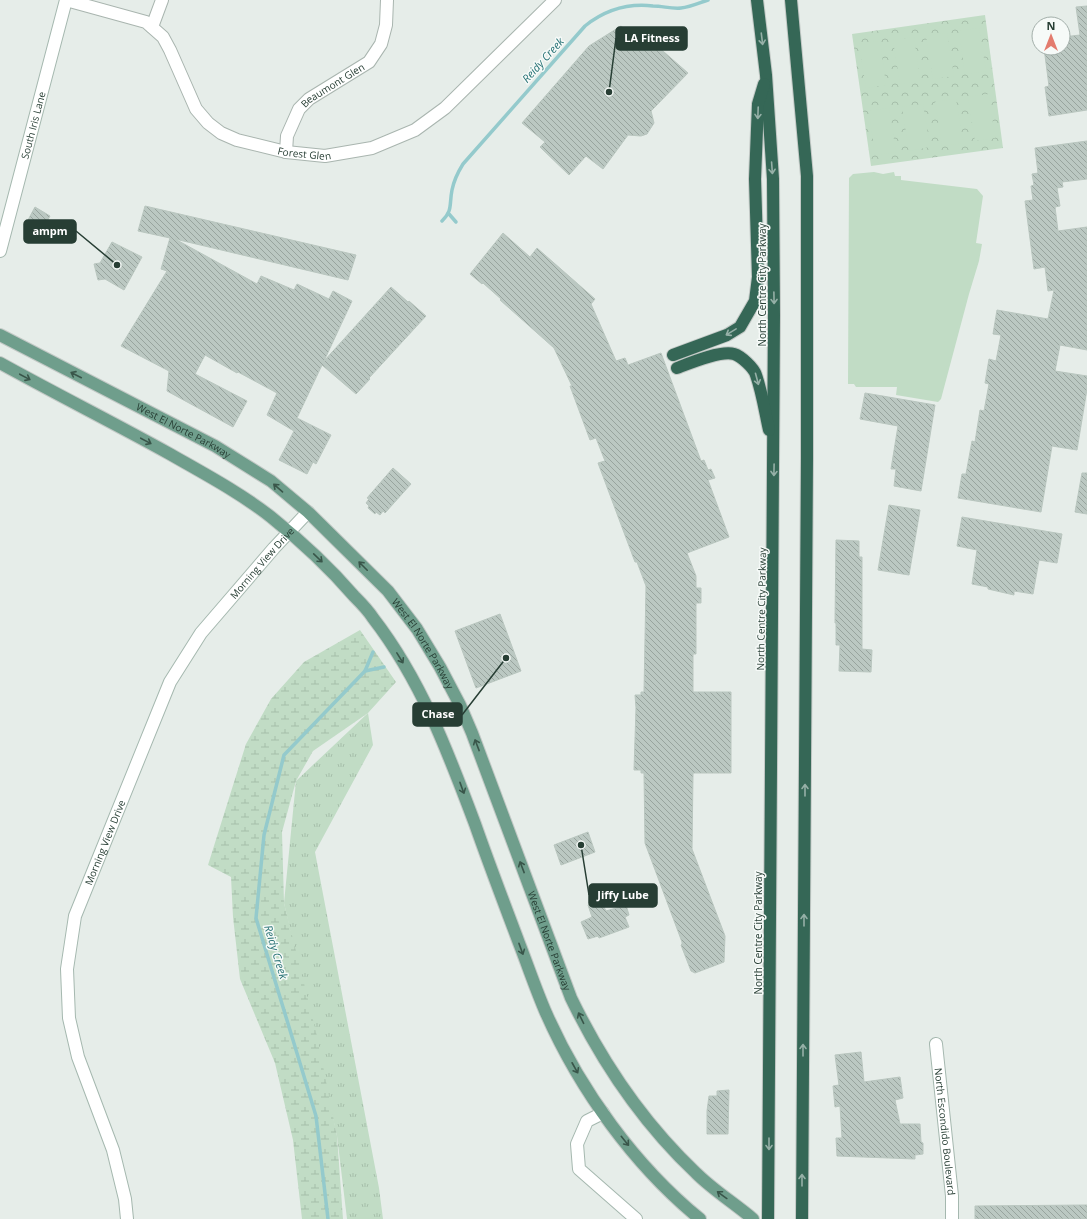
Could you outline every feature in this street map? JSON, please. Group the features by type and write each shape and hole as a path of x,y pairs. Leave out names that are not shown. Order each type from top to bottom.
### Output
{"highway":[{"name":"North Centre City Parkway","path":"757,0 766,75 773,179 774,449 768,1219"},
{"path":"791,0 808,176 802,1219"},
{"path":"673,355 727,335 740,327 755,301 758,277 755,179 758,104 766,75"},
{"path":"677,368 710,356 723,354 734,354 747,362 756,374 774,449"}],"main road":[{"name":"West El Norte Parkway","path":"0,335 215,446 271,481 308,512 388,591 416,629 440,667 460,705 571,998 587,1031 605,1062 622,1088 670,1148 718,1193 753,1219"},
{"path":"0,363 210,477 242,497 309,548 335,574 373,617 414,680 431,713 453,763 546,1014 583,1082 603,1113 648,1170 700,1219"}],"street":[{"name":"Forest Glen","path":"66,0 146,22 152,27 163,37 170,50 196,109 208,123 220,133 237,140 286,152 325,156 372,148 415,130 445,108 555,0"},
{"name":"South Iris Lane","path":"0,251 66,0"},
{"path":"152,27 162,0"},
{"name":"Beaumont Glen","path":"286,152 287,136 299,109 309,99 369,62 381,44 386,25 387,0"},
{"name":"Morning View Drive","path":"127,1219 125,1199 113,1150 78,1057 69,1018 68,969 75,916 170,682 201,632 308,512"},
{"name":"North Escondido Boulevard","path":"936,1044 952,1196 952,1219"},
{"path":"603,1113 587,1121 576,1144 579,1169 636,1219"}],"green space":[{"path":"985,15 1003,148 871,166 852,34"},
{"path":"979,28 986,71 965,74 959,31"},
{"path":"947,33 954,76 933,79 926,36"},
{"path":"914,37 920,80 900,84 893,40"},
{"path":"880,41 886,85 866,88 859,44"},
{"path":"989,94 995,138 975,141 968,97"},
{"path":"956,99 963,143 942,146 935,102"},
{"path":"923,104 930,147 909,151 902,107"},
{"path":"889,108 896,152 875,155 869,111"},
{"path":"874,172 883,174 894,172 895,176 901,176 901,180 977,189 983,196 976,243 982,244 979,261 941,399 938,402 896,395 897,387 856,387 854,384 848,384 849,178 853,174"},
{"path":"360,630 396,682 368,713 313,751 296,781 282,832 284,903 317,1036 337,1136 343,1219 302,1219 293,1140 275,1063 240,979 233,917 231,877 208,865 246,744 271,699 304,662"},
{"path":"368,713 373,745 315,852 379,1188 383,1219 347,1219 337,1136 284,903 296,781"}],"building":[{"path":"1087,6 1087,110 1049,116 1045,87 1049,86 1045,56 1071,56 1071,36 1080,35 1076,7"},
{"path":"621,26 633,36 639,30 688,73 651,111 654,123 647,134 641,136 628,135 603,169 586,156 569,175 540,147 545,142 522,123 589,46"},
{"path":"1087,141 1087,179 1062,182 1063,187 1057,188 1060,206 1055,207 1058,231 1087,227 1087,350 1060,345 1055,371 1087,376 1087,389 1077,450 1052,446 1041,512 958,498 962,474 966,474 972,441 975,442 980,410 984,411 989,384 985,383 989,359 996,361 1001,335 993,334 997,310 1048,319 1054,290 1048,291 1045,267 1034,269 1025,201 1033,200 1031,186 1034,185 1032,174 1038,173 1035,148"},
{"path":"145,206 356,255 348,280 175,239 257,284 261,276 294,290 297,284 329,299 333,291 352,301 324,361 391,287 426,316 356,394 322,365 297,418 331,435 316,464 313,462 307,474 279,460 294,431 267,415 277,393 205,355 195,374 247,401 233,427 167,391 169,371 121,346 167,271 161,269 170,238 138,231"},
{"path":"35,207 50,216 36,241 25,234 32,222 28,220"},
{"path":"503,233 530,257 537,248 595,299 591,304 616,361 625,358 628,365 661,353 701,461 704,460 708,470 711,469 715,478 708,480 729,537 687,553 696,576 696,588 701,588 701,603 696,603 696,654 693,654 693,692 731,692 731,773 693,773 692,849 725,936 724,962 695,973 691,971 681,945 682,942 645,843 644,773 641,773 641,770 634,770 635,695 641,695 641,692 644,692 646,586 637,562 635,562 598,463 605,461 596,438 590,440 570,386 572,386 554,348 483,283 482,284 470,274"},
{"path":"112,242 142,257 124,290 105,279 98,280 94,264 100,263"},
{"path":"865,393 935,405 921,491 894,486 896,469 891,469 898,426 860,419"},
{"path":"393,468 411,484 385,513 383,511 380,515 376,512 375,514 368,508 369,506 366,503 369,499 367,498"},
{"path":"1082,473 1087,473 1087,514 1075,512"},
{"path":"889,505 920,510 909,575 878,570"},
{"path":"962,517 1062,534 1057,563 1039,560 1033,594 1014,591 1014,595 972,584 977,550 957,546"},
{"path":"836,540 859,541 859,557 862,557 862,649 872,650 871,672 839,671 840,645 836,645 835,623"},
{"path":"500,614 521,671 476,688 455,631"},
{"path":"588,832 595,852 561,865 554,845"},
{"path":"601,901 606,911 626,905 629,915 625,917 629,927 599,938 598,936 588,939 581,922 592,917 588,905"},
{"path":"861,1052 864,1082 900,1077 903,1098 895,1100 900,1124 920,1124 923,1154 915,1155 915,1159 837,1156 836,1138 842,1138 840,1106 835,1107 833,1086 839,1085 835,1055"},
{"path":"729,1090 728,1134 707,1134 707,1111 709,1096 717,1096 717,1091"},
{"path":"1087,1205 1087,1219 975,1219 975,1206"}],"waterway":[{"name":"Reidy Creek","path":"442,221 448,214 454,183 463,164 585,26 608,12 625,7 643,5 681,8 708,0"},
{"name":"Reidy Creek","path":"449,214 456,222"},
{"name":"Reidy Creek","path":"328,1219 316,1116 256,918 264,835 284,755 365,671 373,652"},
{"name":"Reidy Creek","path":"365,671 384,667"}],"place":[{"name":"LA Fitness","path":"609,92"},
{"name":"ampm","path":"117,265"},
{"name":"Chase","path":"506,658"},
{"name":"Jiffy Lube","path":"581,845"}]}
